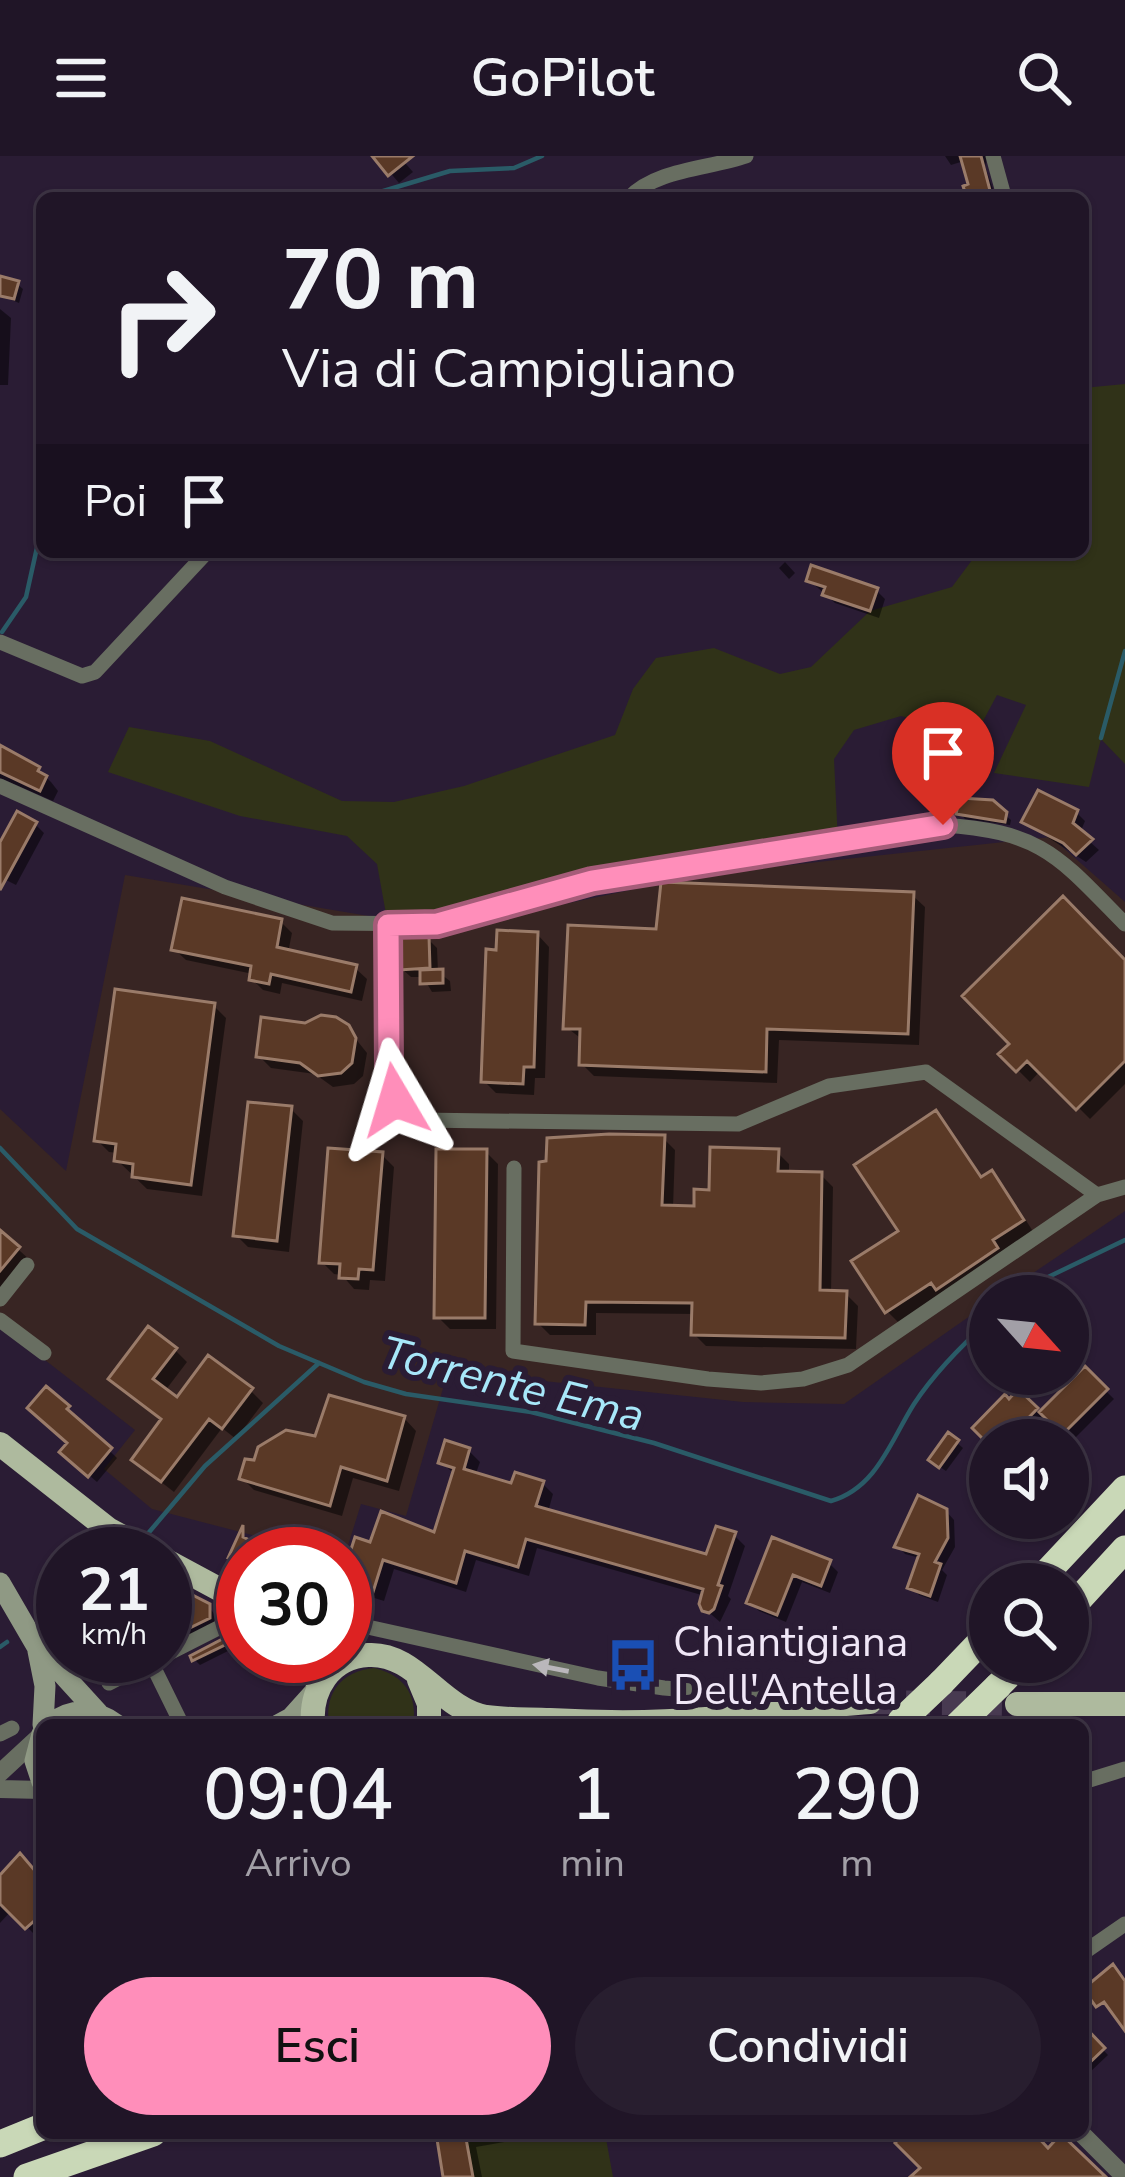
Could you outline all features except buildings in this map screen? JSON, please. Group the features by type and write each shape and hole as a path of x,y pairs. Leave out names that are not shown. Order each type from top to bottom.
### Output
{"highway":[{"path":"1056,1563 1125,1489"},
{"path":"1089,1588 1125,1549"},
{"path":"903,1719 969,1654"},
{"path":"970,1719 1010,1699 1015,1683"},
{"path":"0,2144 36,2130"},
{"path":"27,2177 136,2139"}],"main road":[{"path":"0,1444 109,1527"},
{"path":"192,1574 216,1587"},
{"path":"0,1583 36,1644"},
{"path":"372,1655 398,1662 456,1707 484,1716 536,1719"},
{"path":"398,1662 425,1690 428,1719"},
{"path":"44,1683 44,1719"},
{"path":"73,1683 107,1719"},
{"path":"314,1719 317,1683"},
{"path":"289,1719 321,1683"},
{"path":"1010,1699 1123,1704"},
{"path":"1010,1699 1031,1719"},
{"path":"705,1719 870,1702"},
{"path":"801,1719 833,1704"},
{"path":"1088,1719 1123,1704"},
{"path":"60,1719 70,1712 107,1719"}],"street":[{"path":"637,192 654,180 746,156"},
{"path":"993,156 1003,192"},
{"path":"3,647 24,649 82,676 95,672 202,558"},
{"path":"0,786 225,887 332,923 437,924 592,881 943,825 993,829 1059,856 1125,924"},
{"path":"388,925 389,1067 395,1100 405,1115 419,1120 738,1124 830,1086 926,1072 1097,1195"},
{"path":"514,1168 513,1351 761,1383 803,1379 848,1365 1097,1195 1125,1187"},
{"path":"0,1299 27,1265"},
{"path":"0,1320 44,1353"},
{"path":"201,1578 216,1583"},
{"path":"372,1629 664,1688 833,1704"},
{"path":"398,1662 411,1648 433,1644"},
{"path":"168,1683 180,1719"},
{"path":"0,1773 36,1738"},
{"path":"1089,1780 1125,1769"},
{"path":"0,1789 36,1786"},
{"path":"1089,1949 1125,1924"},
{"path":"1087,2139 1125,2177"}],"shaded area":[{"path":"1051,837 1125,902 1125,1211 1030,1275 969,1275 969,1317 844,1404 743,1402 448,1371 406,1516 361,1504 354,1527 221,1527 152,1509 104,1469 135,1430 0,1325 0,1109 66,1171 125,875 446,929 706,874"}],"green space":[{"path":"1125,384 1125,764 1101,739 1089,787 994,773 1026,705 997,695 975,736 901,716 854,730 834,759 838,842 592,881 437,924 388,925 377,864 347,836 240,816 108,772 129,727 210,741 342,801 394,802 464,786 615,735 633,689 656,658 714,648 780,674 811,667 870,611 952,587 974,558 1089,558 1089,387"},
{"path":"372,1668 393,1676 411,1696 413,1719 328,1719 329,1703 338,1686 372,1683"},
{"path":"437,2139 606,2139 613,2177 443,2177"}],"waterway":[{"path":"380,192 450,171 514,168 542,156"},
{"path":"2,632 26,597 36,552"},
{"path":"1101,738 1125,651"},
{"name":"Torrente Ema","path":"0,1148 77,1229 279,1346 364,1382 406,1394 531,1412 654,1443 831,1501 847,1495 871,1474 914,1404 969,1340"},
{"name":"Torrente Ema","path":"1052,1275 1125,1240"},
{"path":"153,1527 205,1466 319,1363"},
{"path":"0,1647 7,1642"}],"tunnel":[{"path":"870,1702 1017,1704"}],"place":[{"name":"Chiantigiana Dell'Antella","path":"633,1665"}],"route":[{"path":"395,1100 389,1067 388,925 437,924 592,881 943,825"}]}
